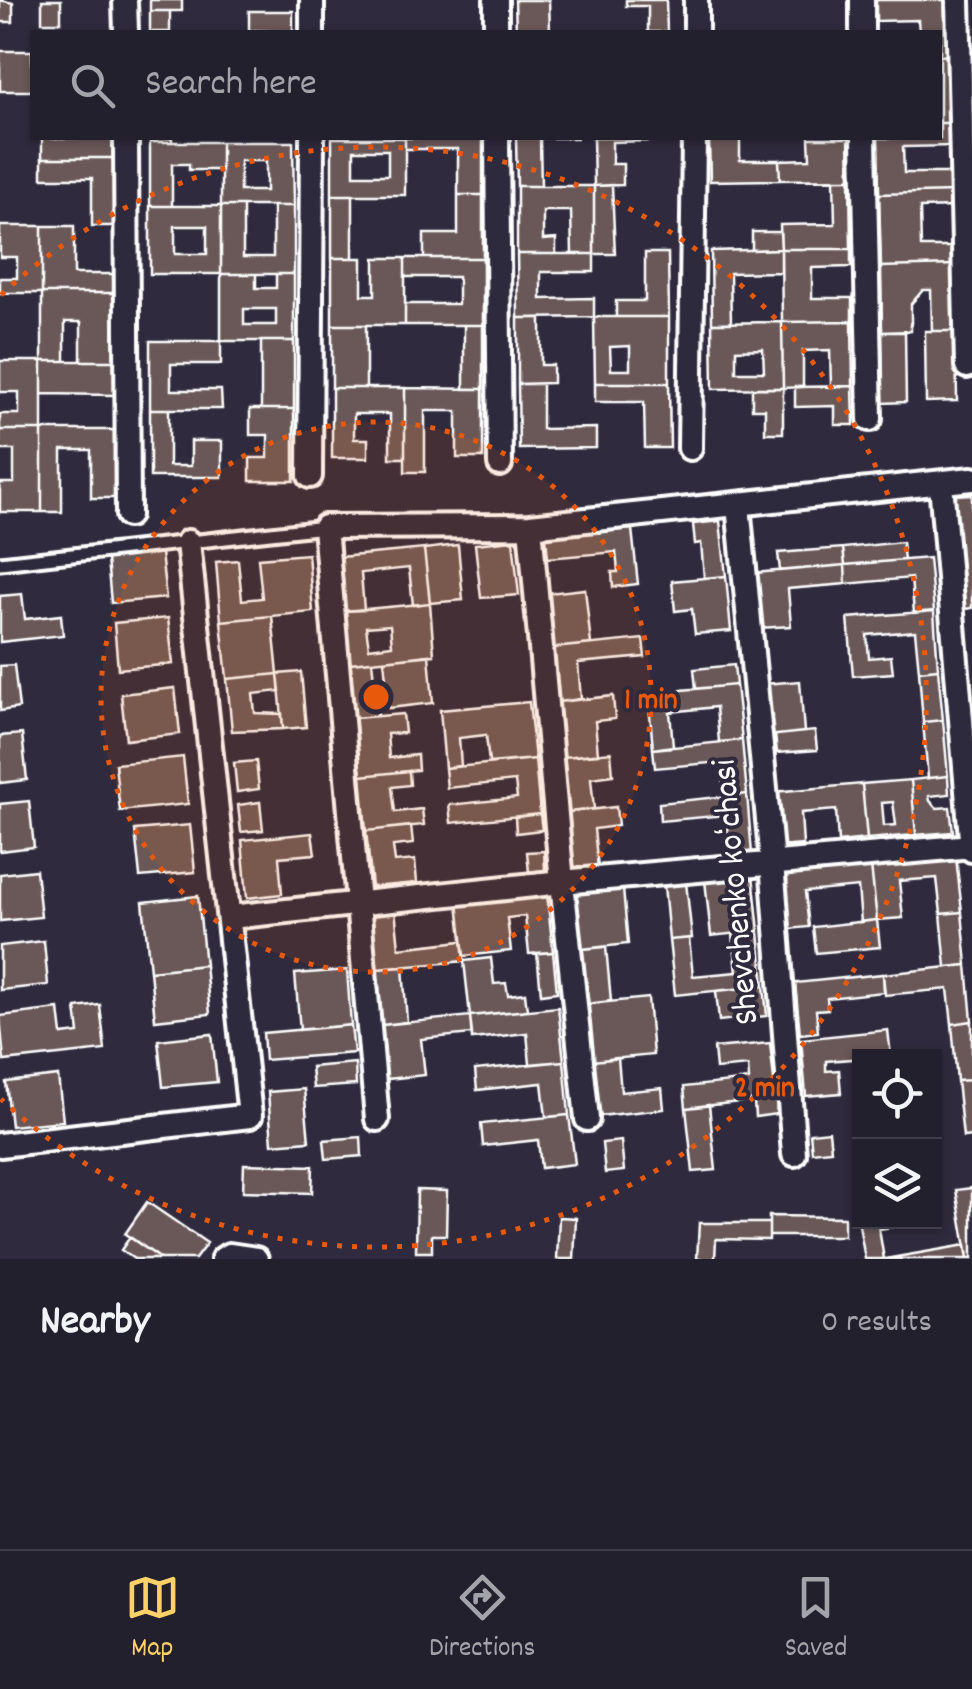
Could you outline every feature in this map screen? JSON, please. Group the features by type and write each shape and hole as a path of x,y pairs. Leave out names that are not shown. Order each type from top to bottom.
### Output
{"street":[{"path":"126,0 126,30"},
{"path":"312,0 312,30"},
{"path":"496,0 496,30"},
{"path":"696,0 696,30"},
{"path":"862,0 862,30"},
{"path":"958,0 967,366"},
{"path":"126,140 128,515"},
{"path":"310,476 312,140"},
{"path":"497,140 500,464"},
{"path":"690,448 694,140"},
{"path":"864,140 870,419"},
{"path":"377,1119 325,528 530,526 972,480"},
{"path":"230,916 772,862 972,847 942,484"},
{"name":"Shevchenko koʻchasi","path":"738,504 772,862 794,1154"},
{"path":"530,526 588,1120"},
{"path":"0,1145 250,1116 188,542"},
{"path":"223,1259 229,1255 256,1259"}],"lane":[{"path":"0,563 325,528"}],"building":[{"path":"0,0 13,3 13,22 0,22"},
{"path":"42,0 61,0 61,22 42,22"},
{"path":"150,0 182,0 182,11 150,11"},
{"path":"515,0 549,0 550,30 516,30"},
{"path":"626,0 666,0 667,30 648,30 648,6 626,6"},
{"path":"876,0 950,0 951,55 942,56 942,30 919,30 918,20 876,21"},
{"path":"150,11 170,11 170,30 150,30"},
{"path":"249,11 293,11 293,30 249,30"},
{"path":"0,51 30,51 30,91 0,91"},
{"path":"951,55 952,123 942,123 942,56"},
{"path":"942,123 952,123 952,146 903,147 904,173 953,173 953,192 879,194 878,140 942,140"},
{"path":"42,140 114,140 114,158 42,158"},
{"path":"332,140 405,140 405,195 332,195","holes":["354,150 388,150 388,175 354,175"]},
{"path":"405,140 483,140 483,195 458,195 458,149 405,149"},
{"path":"516,140 540,140 541,186 517,186"},
{"path":"593,140 650,140 612,142 612,164 623,164 623,185 594,186"},
{"path":"709,140 740,140 740,160 779,160 780,180 710,181"},
{"path":"809,140 849,140 850,179 780,180 779,160 810,159"},
{"path":"150,142 221,142 221,170 189,170 189,164 172,164 172,206 150,206"},
{"path":"221,142 293,142 294,206 221,206","holes":["240,161 266,161 266,191 240,191"]},
{"path":"42,158 114,158 114,226 92,226 92,178 42,178"},
{"path":"834,179 850,179 851,249 781,249 780,225 835,224"},
{"path":"612,185 615,254 594,254 594,186"},
{"path":"517,186 594,186 594,254 572,254 571,211 543,211 543,240 556,239 556,254 517,254"},
{"path":"953,192 954,207 920,208 921,247 954,247 955,265 881,267 879,194"},
{"path":"332,195 353,195 353,258 332,258"},
{"path":"458,195 483,195 483,258 424,258 424,234 458,234"},
{"path":"150,206 221,206 221,274 150,274","holes":["175,226 207,226 207,254 175,254"]},
{"path":"221,206 243,206 243,257 273,257 273,206 294,206 294,274 221,274"},
{"path":"0,226 42,226 42,293 0,293 0,278 17,278 17,257 0,257"},
{"path":"42,226 74,226 74,274 114,274 114,293 42,293"},
{"path":"752,232 780,232 781,249 752,250"},
{"path":"781,249 781,272 730,273 731,323 712,323 711,251"},
{"path":"781,249 851,249 851,267 812,268 812,298 852,298 852,321 782,322"},
{"path":"645,253 668,253 669,317 616,317 616,301 645,301"},
{"path":"517,254 594,254 594,272 541,272 541,299 594,298 594,317 518,318"},
{"path":"332,258 362,258 362,295 375,295 375,258 405,258 405,325 332,325"},
{"path":"405,258 483,258 483,325 405,325 405,304 458,304 458,277 405,277"},
{"path":"955,265 956,331 932,331 931,290 923,290 911,304 911,331 882,332 881,267"},
{"path":"221,274 256,274 256,288 276,288 276,274 294,274 294,341 221,341","holes":["244,309 276,309 276,325 244,325"]},
{"path":"42,293 114,293 114,361 81,361 81,322 65,322 65,361 42,361"},
{"path":"594,317 669,317 669,383 595,383","holes":["630,346 630,370 611,370 610,347"]},
{"path":"518,318 541,318 541,365 553,365 553,383 518,384"},
{"path":"852,321 853,386 831,387 830,350 803,351 803,387 783,388 782,322"},
{"path":"782,322 783,388 713,389 712,323","holes":["763,349 764,372 736,372 736,350"]},
{"path":"332,325 366,325 366,388 332,388"},
{"path":"464,325 483,325 483,389 464,389"},
{"path":"925,331 956,331 957,401 926,402"},
{"path":"882,332 905,332 906,402 883,403"},
{"path":"150,341 221,341 221,364 171,364 171,390 221,390 222,409 150,409"},
{"path":"261,341 294,341 294,409 261,409"},
{"path":"0,361 42,361 42,430 0,430 0,414 19,414 19,392 0,392"},
{"path":"42,361 114,361 114,395 42,394"},
{"path":"595,383 669,383 670,448 645,448 644,402 595,402"},
{"path":"518,384 542,384 542,429 596,428 596,448 519,449"},
{"path":"853,386 854,425 835,425 835,406 795,407 795,387"},
{"path":"332,388 405,388 405,458 390,458 390,414 354,414 354,439 368,439 368,458 332,458"},
{"path":"405,388 483,389 483,458 457,458 457,411 425,411 425,472 405,472"},
{"path":"752,388 783,388 783,433 765,433 765,409 752,409"},
{"path":"150,409 169,409 169,466 191,466 191,441 222,441 222,477 150,477"},
{"path":"250,409 294,409 294,481 250,481 250,458 268,458 268,435 250,435"},
{"path":"0,430 42,430 42,512 0,512 0,483 14,483 14,450 0,450"},
{"path":"42,430 114,430 114,498 91,498 91,450 62,450 62,512 42,512"},
{"path":"972,494 972,608 965,609 955,495"},
{"path":"720,521 726,576 704,578 701,543 695,544 693,524"},
{"path":"632,529 638,584 613,587 612,572 618,572 616,552 548,558 546,537"},
{"path":"513,540 519,595 481,598 475,544"},
{"path":"902,542 904,560 845,565 843,548"},
{"path":"458,545 463,600 430,603 424,549"},
{"path":"843,548 845,565 780,571 778,553"},
{"path":"424,549 430,603 413,605 409,568 361,573 364,610 345,611 340,557"},
{"path":"161,553 166,598 111,603 107,559"},
{"path":"308,554 313,612 221,621 216,562 238,560 242,600 262,598 258,558"},
{"path":"929,558 934,611 914,613 911,578 846,584 845,565"},
{"path":"845,565 846,584 788,589 791,626 759,628 754,573"},
{"path":"726,576 731,631 695,634 692,609 675,611 672,581"},
{"path":"585,589 591,644 553,648 548,593"},
{"path":"22,594 25,619 61,615 63,635 0,642 0,596"},
{"path":"430,603 434,655 350,663 345,611","holes":["390,625 392,645 369,648 366,627"]},
{"path":"934,611 938,669 919,671 915,631 867,635 869,658 891,656 893,673 853,676 848,618"},
{"path":"272,616 278,674 227,679 221,621"},
{"path":"168,618 173,664 118,669 114,623"},
{"path":"643,639 645,657 578,663 581,699 558,702 553,648"},
{"path":"429,655 433,703 389,708 384,660"},
{"path":"372,661 378,716 355,718 350,663"},
{"path":"14,665 19,708 0,711 0,666"},
{"path":"734,665 736,685 696,689 694,669"},
{"path":"938,669 943,720 923,722 919,671"},
{"path":"301,672 306,727 283,729 278,674"},
{"path":"278,674 280,691 253,694 255,713 282,714 283,729 232,731 227,679"},
{"path":"800,681 804,732 768,736 764,684"},
{"path":"736,685 742,740 719,742 716,707 670,712 673,746 653,749 648,693"},
{"path":"175,688 180,734 126,740 121,694"},
{"path":"613,696 615,719 595,721 598,754 563,757 558,702"},
{"path":"529,702 535,759 489,763 486,735 459,738 461,766 445,768 440,710"},
{"path":"403,714 405,733 387,734 389,758 417,755 418,770 361,776 355,718"},
{"path":"943,720 948,776 928,778 923,722"},
{"path":"815,731 817,750 777,753 775,735"},
{"path":"22,734 27,780 0,783 0,736"},
{"path":"742,740 747,794 724,797 721,762 655,768 653,749"},
{"path":"611,752 613,775 591,778 594,809 569,812 563,757"},
{"path":"183,757 188,804 120,811 115,764"},
{"path":"535,759 540,814 451,823 449,805 517,798 515,781 447,788 445,768"},
{"path":"256,761 259,789 237,792 234,763"},
{"path":"409,771 410,785 392,787 395,812 422,809 424,825 366,831 361,776"},
{"path":"948,776 949,794 929,796 937,808 950,807 953,832 916,835 911,780"},
{"path":"911,780 916,835 867,839 862,784","holes":["893,802 896,825 884,826 882,803"]},
{"path":"862,784 867,839 838,842 836,810 801,813 803,845 778,847 773,792"},
{"path":"747,794 752,854 730,856 726,815 660,821 659,803"},
{"path":"29,801 34,847 0,851 0,804"},
{"path":"260,802 263,830 241,832 238,805"},
{"path":"616,807 618,826 594,829 598,868 574,871 569,812"},
{"path":"540,814 542,830 516,833 515,817"},
{"path":"190,825 195,872 140,877 135,830"},
{"path":"411,826 413,844 393,846 395,862 415,860 417,883 372,887 366,831"},
{"path":"312,833 315,854 279,857 282,894 247,898 242,840"},
{"path":"544,851 545,870 529,872 527,852"},
{"path":"956,857 962,912 941,914 937,878 899,881 903,918 877,920 871,866"},
{"path":"871,866 877,920 861,922 858,887 805,892 809,927 789,929 784,875"},
{"path":"36,870 41,917 0,921 0,874"},
{"path":"753,875 759,931 711,936 705,880"},
{"path":"686,882 692,938 669,940 664,885"},
{"path":"623,889 628,944 582,949 576,894"},
{"path":"547,894 553,952 529,954 525,916 507,918 511,951 464,956 458,903"},
{"path":"198,896 205,965 150,971 143,902"},
{"path":"395,909 399,948 462,941 464,961 377,969 371,912"},
{"path":"962,912 967,965 946,967 941,914"},
{"path":"877,920 880,947 816,953 813,927"},
{"path":"759,931 764,986 675,995 669,940 689,938 693,976 737,972 733,934"},
{"path":"44,941 48,985 0,990 0,946"},
{"path":"606,947 611,1001 587,1004 582,949"},
{"path":"553,952 557,992 541,994 537,953"},
{"path":"491,958 494,984 506,983 508,995 525,993 527,1010 470,1016 464,961"},
{"path":"205,965 210,1014 155,1020 150,971"},
{"path":"967,965 972,1021 952,1024 948,989 885,995 883,974"},
{"path":"403,967 407,1022 382,1025 377,969"},
{"path":"347,970 351,1025 300,1030 295,974"},
{"path":"883,974 884,992 827,998 828,1009 816,1010 818,1032 800,1034 795,983"},
{"path":"764,986 767,1016 719,1021 716,991"},
{"path":"648,998 653,1055 593,1061 587,1004"},
{"path":"100,1005 105,1050 4,1061 0,1016 59,1009 62,1035 79,1033 76,1008"},
{"path":"558,1007 564,1061 530,1064 527,1033 472,1039 470,1016"},
{"path":"470,1016 472,1034 421,1039 425,1075 387,1079 382,1025"},
{"path":"972,1021 972,1080 957,1081 952,1024"},
{"path":"351,1025 354,1053 265,1060 263,1033"},
{"path":"888,1030 890,1049 852,1049 852,1059 826,1061 826,1071 839,1070 841,1093 806,1096 801,1039"},
{"path":"212,1034 217,1082 163,1087 158,1040"},
{"path":"770,1043 776,1098 686,1108 684,1087 749,1080 748,1066 716,1069 714,1048"},
{"path":"618,1058 621,1092 662,1088 664,1109 599,1116 593,1061"},
{"path":"564,1061 569,1115 546,1117 542,1083 477,1090 475,1070"},
{"path":"355,1063 356,1085 313,1088 311,1067"},
{"path":"58,1076 63,1121 11,1126 6,1082"},
{"path":"972,1080 972,1136 963,1137 957,1081"},
{"path":"304,1089 309,1141 272,1144 268,1092"},
{"path":"776,1098 777,1114 755,1117 754,1101"},
{"path":"709,1105 716,1170 693,1172 686,1108"},
{"path":"569,1115 575,1164 541,1168 538,1140 483,1146 481,1124"},
{"path":"829,1131 831,1150 812,1152 810,1133"},
{"path":"361,1137 362,1156 326,1159 324,1140"},
{"path":"621,1141 624,1171 605,1173 602,1143"},
{"path":"244,1164 313,1166 312,1193 243,1191"},
{"path":"972,1188 972,1259 968,1259 956,1190"},
{"path":"417,1190 447,1191 446,1235 432,1235 432,1252 416,1252"},
{"path":"147,1202 207,1243 195,1259 161,1259 125,1234"},
{"path":"769,1216 844,1217 844,1236 769,1236"},
{"path":"559,1217 576,1218 574,1259 557,1259"},
{"path":"699,1223 769,1223 769,1240 716,1239 715,1259 697,1259"},
{"path":"860,1229 879,1229 884,1259 865,1259"},
{"path":"130,1237 161,1259 134,1259 121,1250"},
{"path":"966,1245 968,1259 885,1259"}]}
